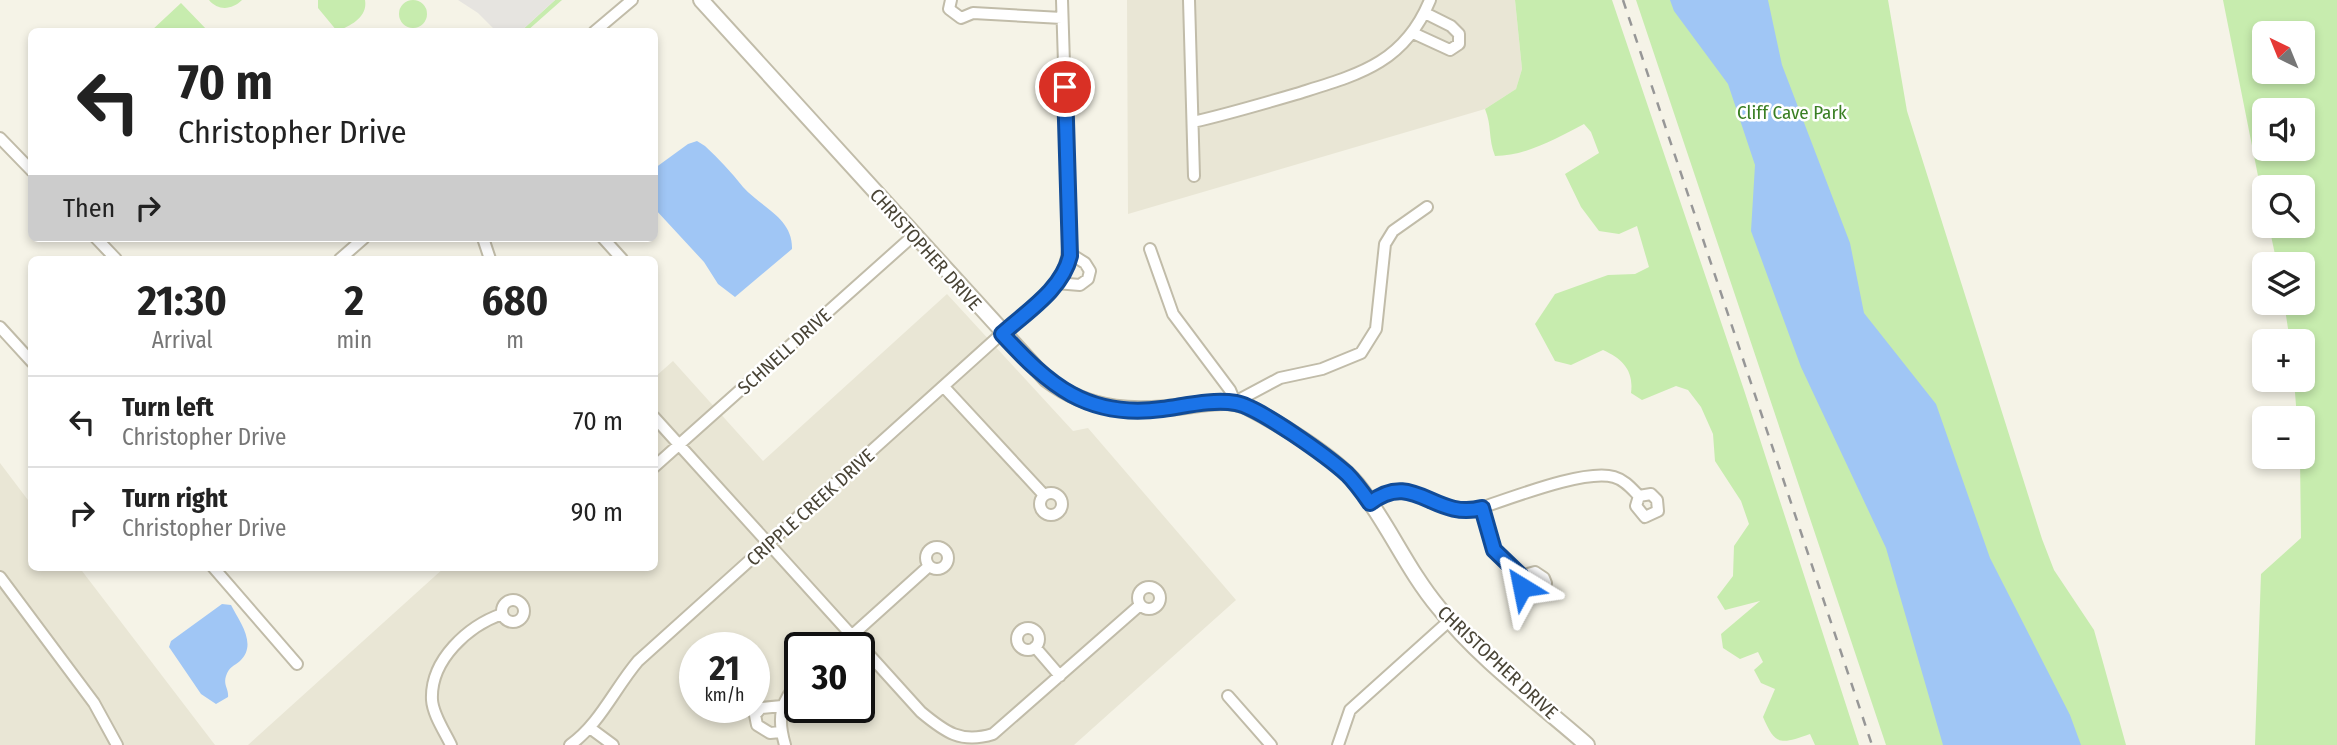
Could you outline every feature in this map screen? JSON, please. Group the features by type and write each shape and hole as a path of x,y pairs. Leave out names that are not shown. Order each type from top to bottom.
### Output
{"street":[{"path":"599,28 632,0"},
{"name":"CHRISTOPHER DRIVE","path":"701,0 1002,334 1046,379 1069,394 1096,405 1140,411 1235,402 1260,414 1339,467 1370,503 1428,594 1449,621 1587,745"},
{"path":"951,0 949,9 954,16 961,18 973,13 1062,18"},
{"path":"970,0 973,13"},
{"name":"CRIPPLE CREEK DRIVE","path":"573,743 590,728 621,681 638,661 1056,284 1067,266 1069,253 1062,0"},
{"path":"1189,0 1194,176"},
{"path":"1193,122 1233,113 1364,73 1394,52 1413,33 1430,0"},
{"path":"1413,33 1451,50 1459,44 1458,34 1451,26 1425,13"},
{"path":"0,138 28,167"},
{"path":"1150,249 1173,314 1230,390 1235,402 1280,378 1334,365 1361,353 1376,329 1385,244 1393,231 1427,207"},
{"name":"SCHNELL DRIVE","path":"658,463 914,235"},
{"path":"100,242 113,256"},
{"path":"343,256 359,242"},
{"path":"607,242 619,256"},
{"path":"1056,284 1080,285 1088,279 1090,271 1085,263 1069,253"},
{"path":"0,327 28,358"},
{"path":"944,387 1044,495"},
{"path":"658,421 846,632"},
{"path":"1370,503 1386,492 1409,490 1451,511 1468,512 1572,480 1600,475 1616,477 1639,496"},
{"path":"1482,508 1494,550 1521,576"},
{"path":"855,632 929,566"},
{"path":"216,571 297,664"},
{"path":"0,578 94,703 117,745"},
{"path":"875,663 921,712 952,740 977,742 1015,718 1140,605"},
{"path":"451,745 432,703 436,674 452,648 484,621 502,614"},
{"path":"1338,745 1350,710 1449,621"},
{"path":"1035,647 1060,676"},
{"path":"1228,696 1271,745"},
{"path":"784,698 781,732 785,745"},
{"path":"781,732 770,733 757,725 755,715 761,708 782,706"},
{"path":"590,728 612,745"}],"shaded area":[{"path":"458,0 555,0 524,28 493,28 478,13"},
{"path":"1127,0 1515,0 1522,69 1516,89 1485,109 1128,214"},
{"path":"947,294 1073,431 1088,428 1236,600 1074,745 248,745 441,571 658,571 658,374 673,361 763,461"},
{"path":"0,463 28,500 28,571 82,571 215,745 0,745"}],"green space":[{"path":"209,0 242,0 225,8"},
{"path":"318,0 365,0 361,16 344,28 335,28 318,8"},
{"path":"413,0 423,4 427,14 423,24 413,28 403,24 399,14 403,4"},
{"path":"555,0 562,0 530,28 524,28"},
{"path":"1515,0 1612,0 1744,390 1859,745 1815,745 1810,734 1785,741 1775,738 1763,717 1775,689 1761,683 1754,670 1763,662 1758,652 1740,659 1723,648 1721,634 1760,601 1725,610 1717,597 1733,576 1734,546 1749,524 1741,501 1715,461 1713,434 1701,407 1688,390 1676,386 1642,400 1631,393 1629,372 1616,357 1603,350 1571,365 1555,361 1535,324 1555,294 1608,275 1635,274 1649,267 1637,226 1619,234 1599,231 1581,207 1565,174 1599,153 1591,132 1584,124 1530,150 1495,156 1485,109 1516,89 1522,69"},
{"name":"Cliff Cave Park","path":"1636,0 1888,0 1907,111 2042,539 2054,570 2094,630 2126,745 1886,745"},
{"path":"2223,0 2337,0 2337,745 2255,745 2261,574 2301,538 2300,469 2315,469 2315,406 2296,406 2295,392 2315,392 2315,329 2288,329 2286,315 2315,315 2315,252 2274,252 2272,238 2315,238 2315,175 2258,175 2255,161 2315,161 2315,98 2252,98 2252,146"},
{"path":"181,3 205,28 154,28"}],"water":[{"path":"1670,0 1768,0 1782,65 1850,243 1864,313 1936,404 1990,558 2070,715 2081,745 1943,745 1886,548 1801,367 1751,231 1755,165 1728,84 1674,11"},
{"path":"697,141 705,146 743,187 782,221 791,238 792,249 735,297 718,284 704,262 658,212 658,166 688,144"},
{"path":"222,604 231,605 242,625 247,647 240,661 226,676 228,697 216,704 201,694 169,647 171,641"}],"railway":[{"path":"1623,0 1872,745"}],"route":[{"path":"1065,87 1070,256 1063,274 1049,291 1002,334 1046,379 1082,400 1124,411 1235,402 1260,414 1339,467 1370,503 1386,492 1409,490 1451,511 1468,512 1482,508 1494,550 1521,576 1522,587"}]}
